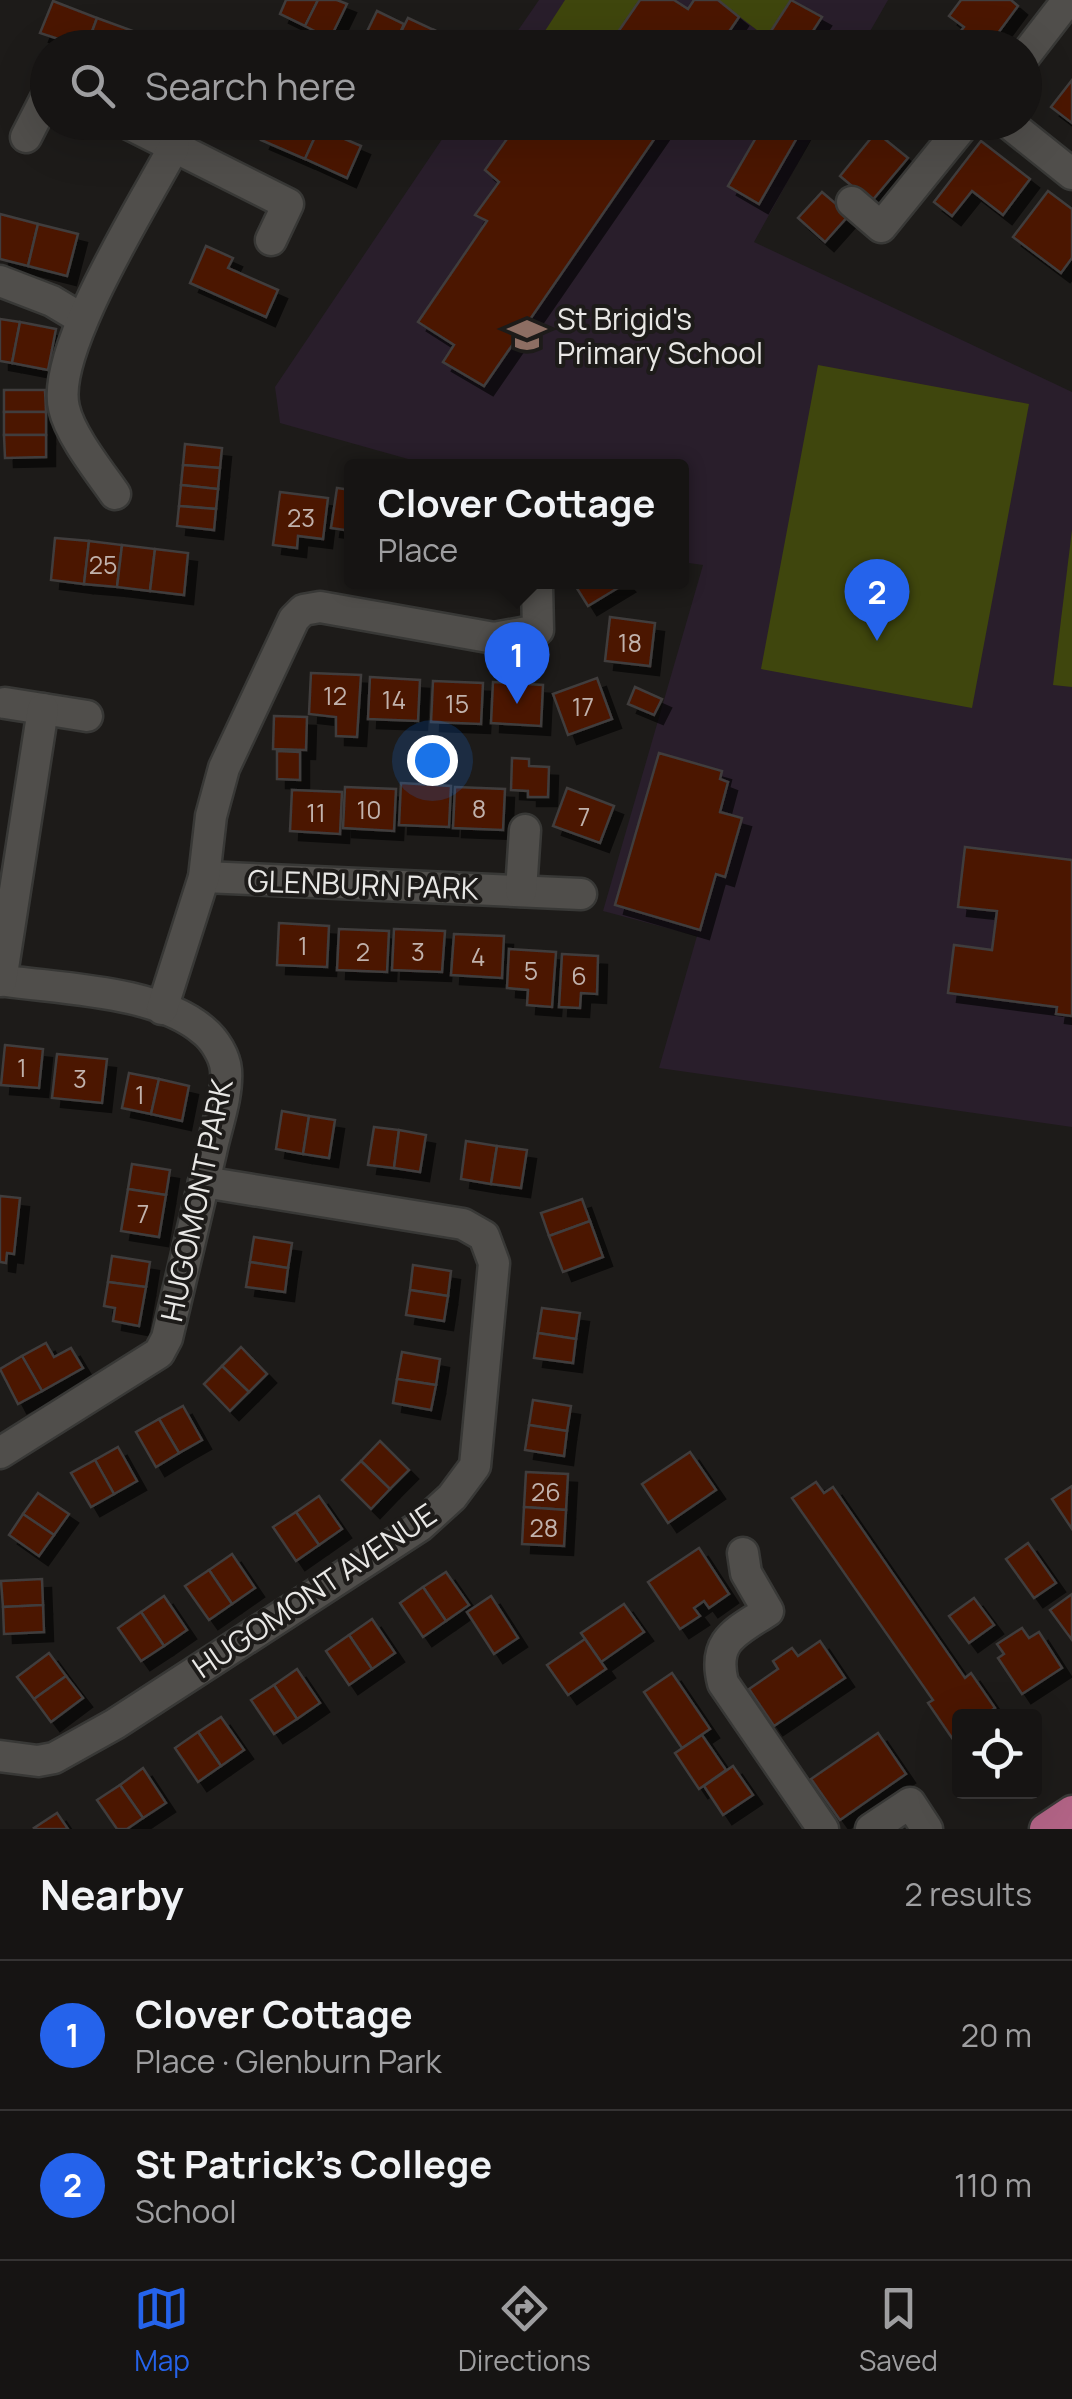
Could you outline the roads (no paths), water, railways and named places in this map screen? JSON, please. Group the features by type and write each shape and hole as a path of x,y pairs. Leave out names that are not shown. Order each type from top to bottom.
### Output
{"main road":[{"path":"1045,1829 1072,1811"}],"street":[{"path":"1042,34 1068,0"},
{"path":"26,136 30,128"},
{"path":"159,140 288,204 271,240"},
{"path":"852,202 881,227 951,140"},
{"path":"1030,140 1072,174"},
{"path":"115,494 84,448 63,407 66,360 82,319 174,148"},
{"path":"0,281 52,300 82,319"},
{"name":"GLENBURN PARK","path":"162,1009 204,877 211,816 224,768 286,631 303,610 325,607 499,639 538,630 537,589"},
{"path":"5,703 87,716"},
{"path":"0,980 44,709"},
{"name":"GLENBURN PARK","path":"521,891 525,830"},
{"name":"GLENBURN PARK","path":"204,877 581,894"},
{"name":"HUGOMONT PARK","path":"0,980 124,997 162,1009 204,1030 226,1066 225,1088 204,1182 167,1338 160,1353 0,1453"},
{"name":"HUGOMONT AVENUE","path":"0,1756 38,1761 54,1758 115,1724 420,1526 452,1497 475,1466 494,1262 484,1236 463,1224 204,1182"},
{"path":"743,1553 746,1574 768,1610 726,1639 718,1663 723,1683 824,1829"},
{"path":"872,1829 910,1803 927,1829"}],"place":[{"name":"St Brigid's Primary School","path":"527,335"},
{"name":"St Patrick's College","path":"877,641"},
{"name":"Clover Cottage","path":"517,704"}]}
